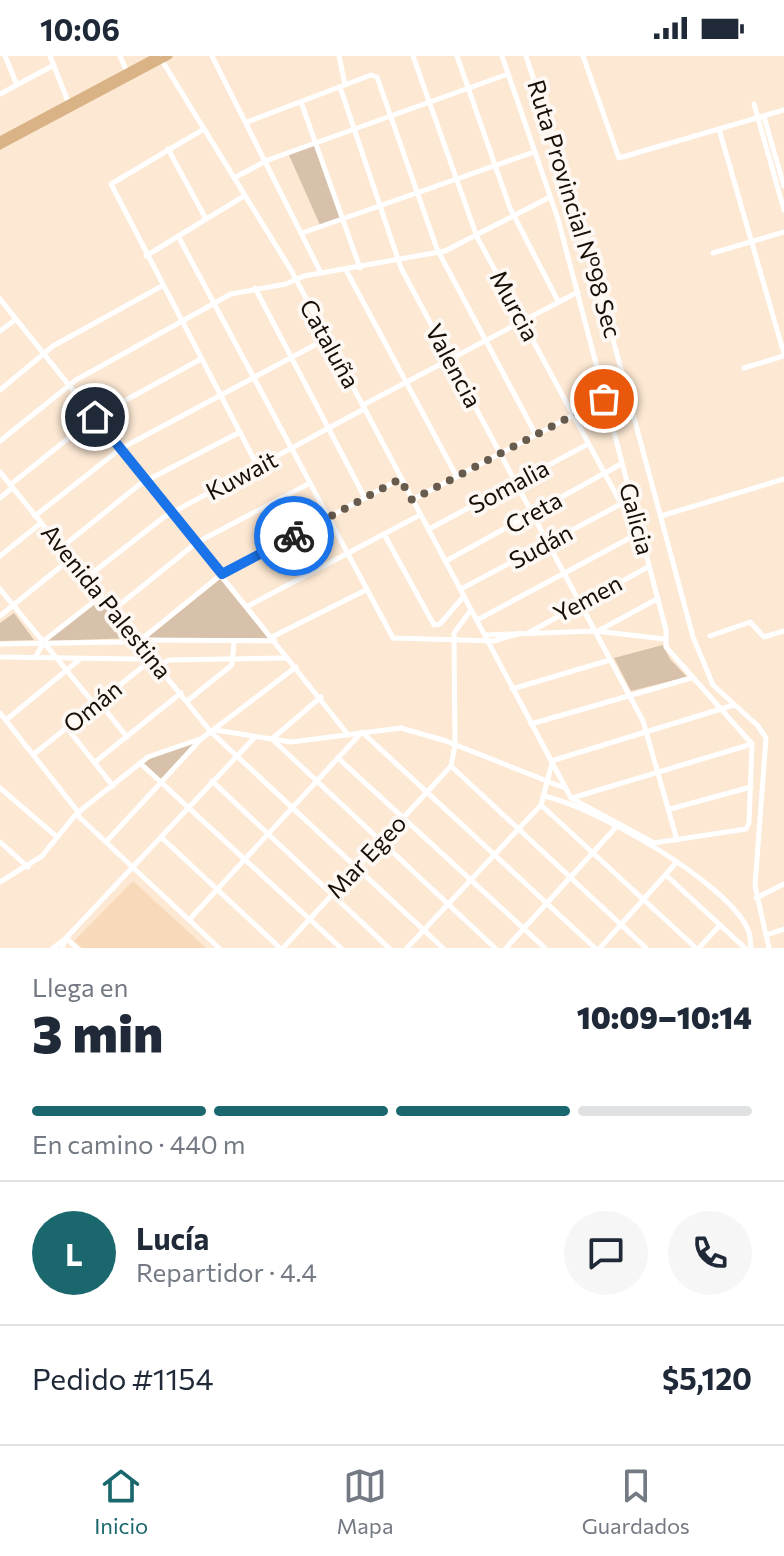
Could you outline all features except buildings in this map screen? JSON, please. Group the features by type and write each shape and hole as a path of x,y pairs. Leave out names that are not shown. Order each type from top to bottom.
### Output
{"main road":[{"path":"0,146 127,72 161,57"},
{"path":"0,140 161,57"}],"street":[{"path":"5,56 17,85"},
{"path":"50,56 70,105"},
{"path":"120,56 127,72"},
{"path":"212,56 268,160 321,273"},
{"name":"Valencia","path":"339,56 354,130 398,261 648,732 677,840"},
{"name":"Murcia","path":"413,56 477,237 638,534"},
{"path":"457,56 514,216 558,301"},
{"name":"Galicia","path":"502,56 550,197 578,292 665,639"},
{"name":"Ruta Provincial Nº98 Sec","path":"526,56 583,228 697,649 713,685 758,726 766,738 755,870 756,898 769,948"},
{"path":"583,56 619,158 784,110"},
{"name":"Cataluña","path":"161,57 295,281 551,763"},
{"path":"0,94 54,65"},
{"path":"234,178 268,160 508,74"},
{"path":"247,122 376,75 440,253 536,435"},
{"path":"301,102 360,268"},
{"path":"754,104 784,186"},
{"path":"761,117 784,210"},
{"path":"204,129 111,184 258,467"},
{"path":"719,129 784,355 744,368"},
{"path":"168,149 206,219"},
{"path":"302,233 534,152"},
{"path":"146,256 244,196"},
{"path":"0,441 69,385 235,292 321,273 440,253 477,237 550,197"},
{"path":"713,253 784,232"},
{"path":"178,236 393,638 454,635 486,638 525,633 596,631 665,639 668,651 752,744 747,828 653,845"},
{"path":"346,270 457,477"},
{"path":"0,390 59,342 162,286"},
{"path":"255,288 365,498"},
{"name":"Kuwait","path":"86,578 171,513 327,430 450,358 578,292"},
{"path":"0,299 346,732"},
{"path":"0,331 16,319"},
{"path":"35,516 120,449 326,339"},
{"path":"0,498 95,417 201,359"},
{"path":"412,500 604,399"},
{"path":"61,548 146,481 240,432"},
{"name":"Somalia","path":"429,529 588,444"},
{"name":"Creta","path":"446,561 621,464"},
{"name":"Avenida Palestina","path":"0,472 157,666 235,756 443,948"},
{"path":"137,640 222,574 400,479"},
{"path":"661,516 784,479"},
{"path":"112,611 196,543 310,483"},
{"name":"Sudán","path":"462,592 621,504"},
{"path":"248,606 420,515"},
{"path":"0,556 41,523"},
{"path":"384,534 426,613 434,625 441,622"},
{"path":"477,620 638,534"},
{"path":"0,616 70,559"},
{"name":"Yemen","path":"525,633 648,567"},
{"path":"0,589 59,658 65,671 127,737"},
{"path":"0,644 273,639 366,590"},
{"path":"433,638 462,592"},
{"path":"35,658 44,644 101,597"},
{"path":"596,631 657,599"},
{"path":"471,610 454,635 455,745 451,766 646,948"},
{"path":"441,622 454,635"},
{"path":"710,636 750,622 764,637 784,631"},
{"path":"234,642 235,659"},
{"path":"0,657 150,657"},
{"name":"Omán","path":"34,754 150,657"},
{"path":"6,720 81,658"},
{"path":"157,666 169,660 288,658"},
{"path":"187,701 235,659"},
{"path":"512,689 610,660"},
{"path":"106,842 201,739 296,667"},
{"path":"531,724 691,678"},
{"path":"95,762 181,693"},
{"path":"272,739 321,697"},
{"path":"551,763 734,705"},
{"path":"0,713 78,814 219,948"},
{"path":"213,731 291,742 393,727 455,745 562,787"},
{"path":"67,728 113,786"},
{"path":"189,920 362,732"},
{"path":"362,732 598,948 676,863"},
{"path":"58,947 255,737"},
{"path":"0,882 28,867 78,814 140,763 155,753 201,739"},
{"path":"272,739 495,948"},
{"path":"571,798 752,744"},
{"path":"338,758 545,948"},
{"path":"140,763 341,948"},
{"path":"407,948 541,805 551,763"},
{"path":"551,763 574,806"},
{"path":"551,763 571,798 653,845 722,896 747,926 748,948"},
{"name":"Mar Egeo","path":"281,948 451,766"},
{"path":"212,781 389,948"},
{"path":"670,809 751,787"},
{"path":"0,788 57,838"},
{"path":"543,796 618,824"},
{"path":"541,805 697,948 720,925"},
{"path":"506,948 618,824"},
{"path":"161,837 281,948"},
{"path":"0,842 28,867"},
{"path":"667,876 748,948"},
{"path":"756,898 784,884"},
{"path":"766,935 784,929"},
{"path":"66,938 77,948"}],"shaded area":[{"path":"315,145 341,218 320,225 289,155"},
{"path":"220,579 268,638 147,638"},
{"path":"100,600 134,638 44,641"},
{"path":"14,613 34,640 0,641 0,623"},
{"path":"663,645 670,659 687,677 631,691 614,658"},
{"path":"200,739 162,782 140,763 155,753"},
{"path":"133,881 206,948 82,948 74,941"}],"way so far":[{"path":"294,536 400,479 412,500 604,399"}],"route":[{"path":"95,417 222,574 294,536"}]}
